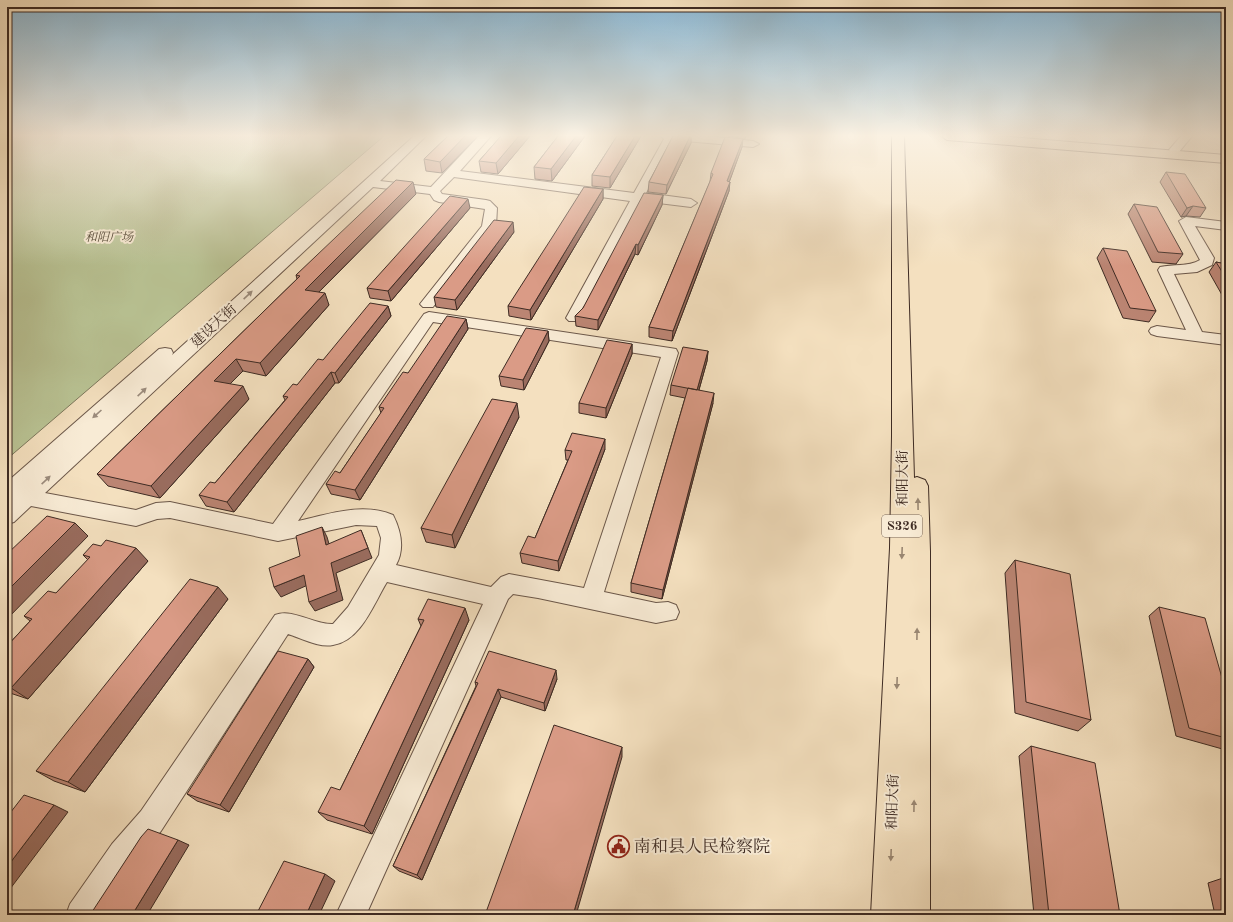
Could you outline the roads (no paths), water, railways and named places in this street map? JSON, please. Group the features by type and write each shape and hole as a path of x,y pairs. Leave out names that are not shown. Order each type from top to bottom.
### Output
{"main road":[{"name":"和阳大街","path":"889,915 902,540 903,436 899,179"},
{"name":"和阳大街","path":"908,179 917,439 918,552 912,915"}],"street":[{"name":"建设大街","path":"7,494 360,179"},
{"name":"建设大街","path":"7,516 375,179"},
{"path":"380,179 434,192 438,197 486,204 492,208 489,226 428,304"},
{"path":"434,192 445,179"},
{"path":"465,179 638,198 652,197 691,203"},
{"path":"574,318 648,179"},
{"path":"1197,337 1165,270 1191,269 1201,266 1207,262 1207,258 1186,221 1226,226"},
{"path":"1201,266 1220,268"},
{"path":"278,533 429,317 670,353 591,599"},
{"path":"1157,332 1226,340"},
{"path":"27,497 136,518 156,511 170,510 278,533 356,517 379,518 386,521 391,538 390,556 356,614 341,632 332,635 283,622 151,821 122,854 81,915"},
{"path":"381,571 497,598"},
{"path":"351,915 500,592 509,584 538,588 656,614 668,612"}],"place":[{"name":"南和县人民检察院","path":"619,847"}],"park label":[{"name":"和阳广场","path":"109,238"}]}
